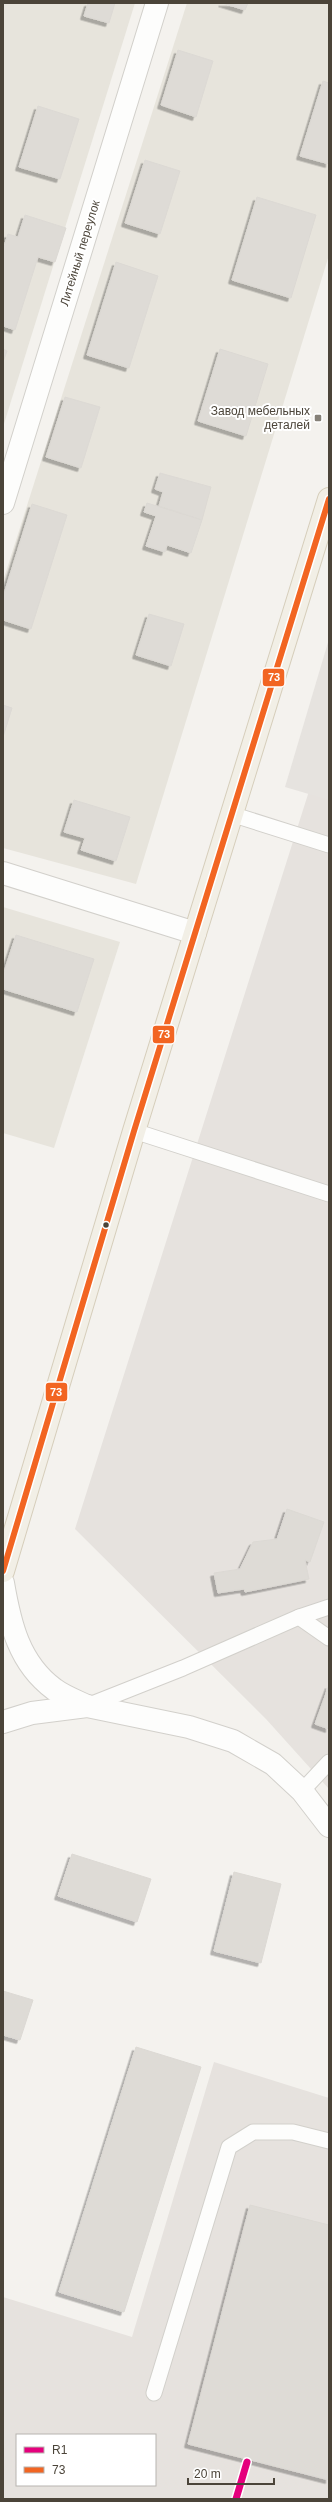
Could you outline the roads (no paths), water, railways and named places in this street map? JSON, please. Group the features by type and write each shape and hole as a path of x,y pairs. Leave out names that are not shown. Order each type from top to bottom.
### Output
{"main road":[{"path":"3,1571 134,1131 329,499"}],"street":[{"name":"Литейный переулок","path":"3,503 157,3"},
{"path":"3,873 195,933"},
{"path":"3,1583 9,1619 20,1650 54,1690 87,1706 189,1727 233,1741 273,1764 302,1791 329,1826"},
{"path":"3,1722 32,1713 87,1706"}],"lane":[{"path":"231,814 329,845"},
{"path":"134,1131 329,1194"},
{"path":"87,1706 183,1668 299,1616 329,1607"},
{"path":"299,1616 329,1638"},
{"path":"302,1791 329,1762"},
{"path":"154,2393 229,2147 253,2132 293,2132 329,2141"}],"place":[{"name":"Завод мебельных деталей","path":"318,418"}]}
